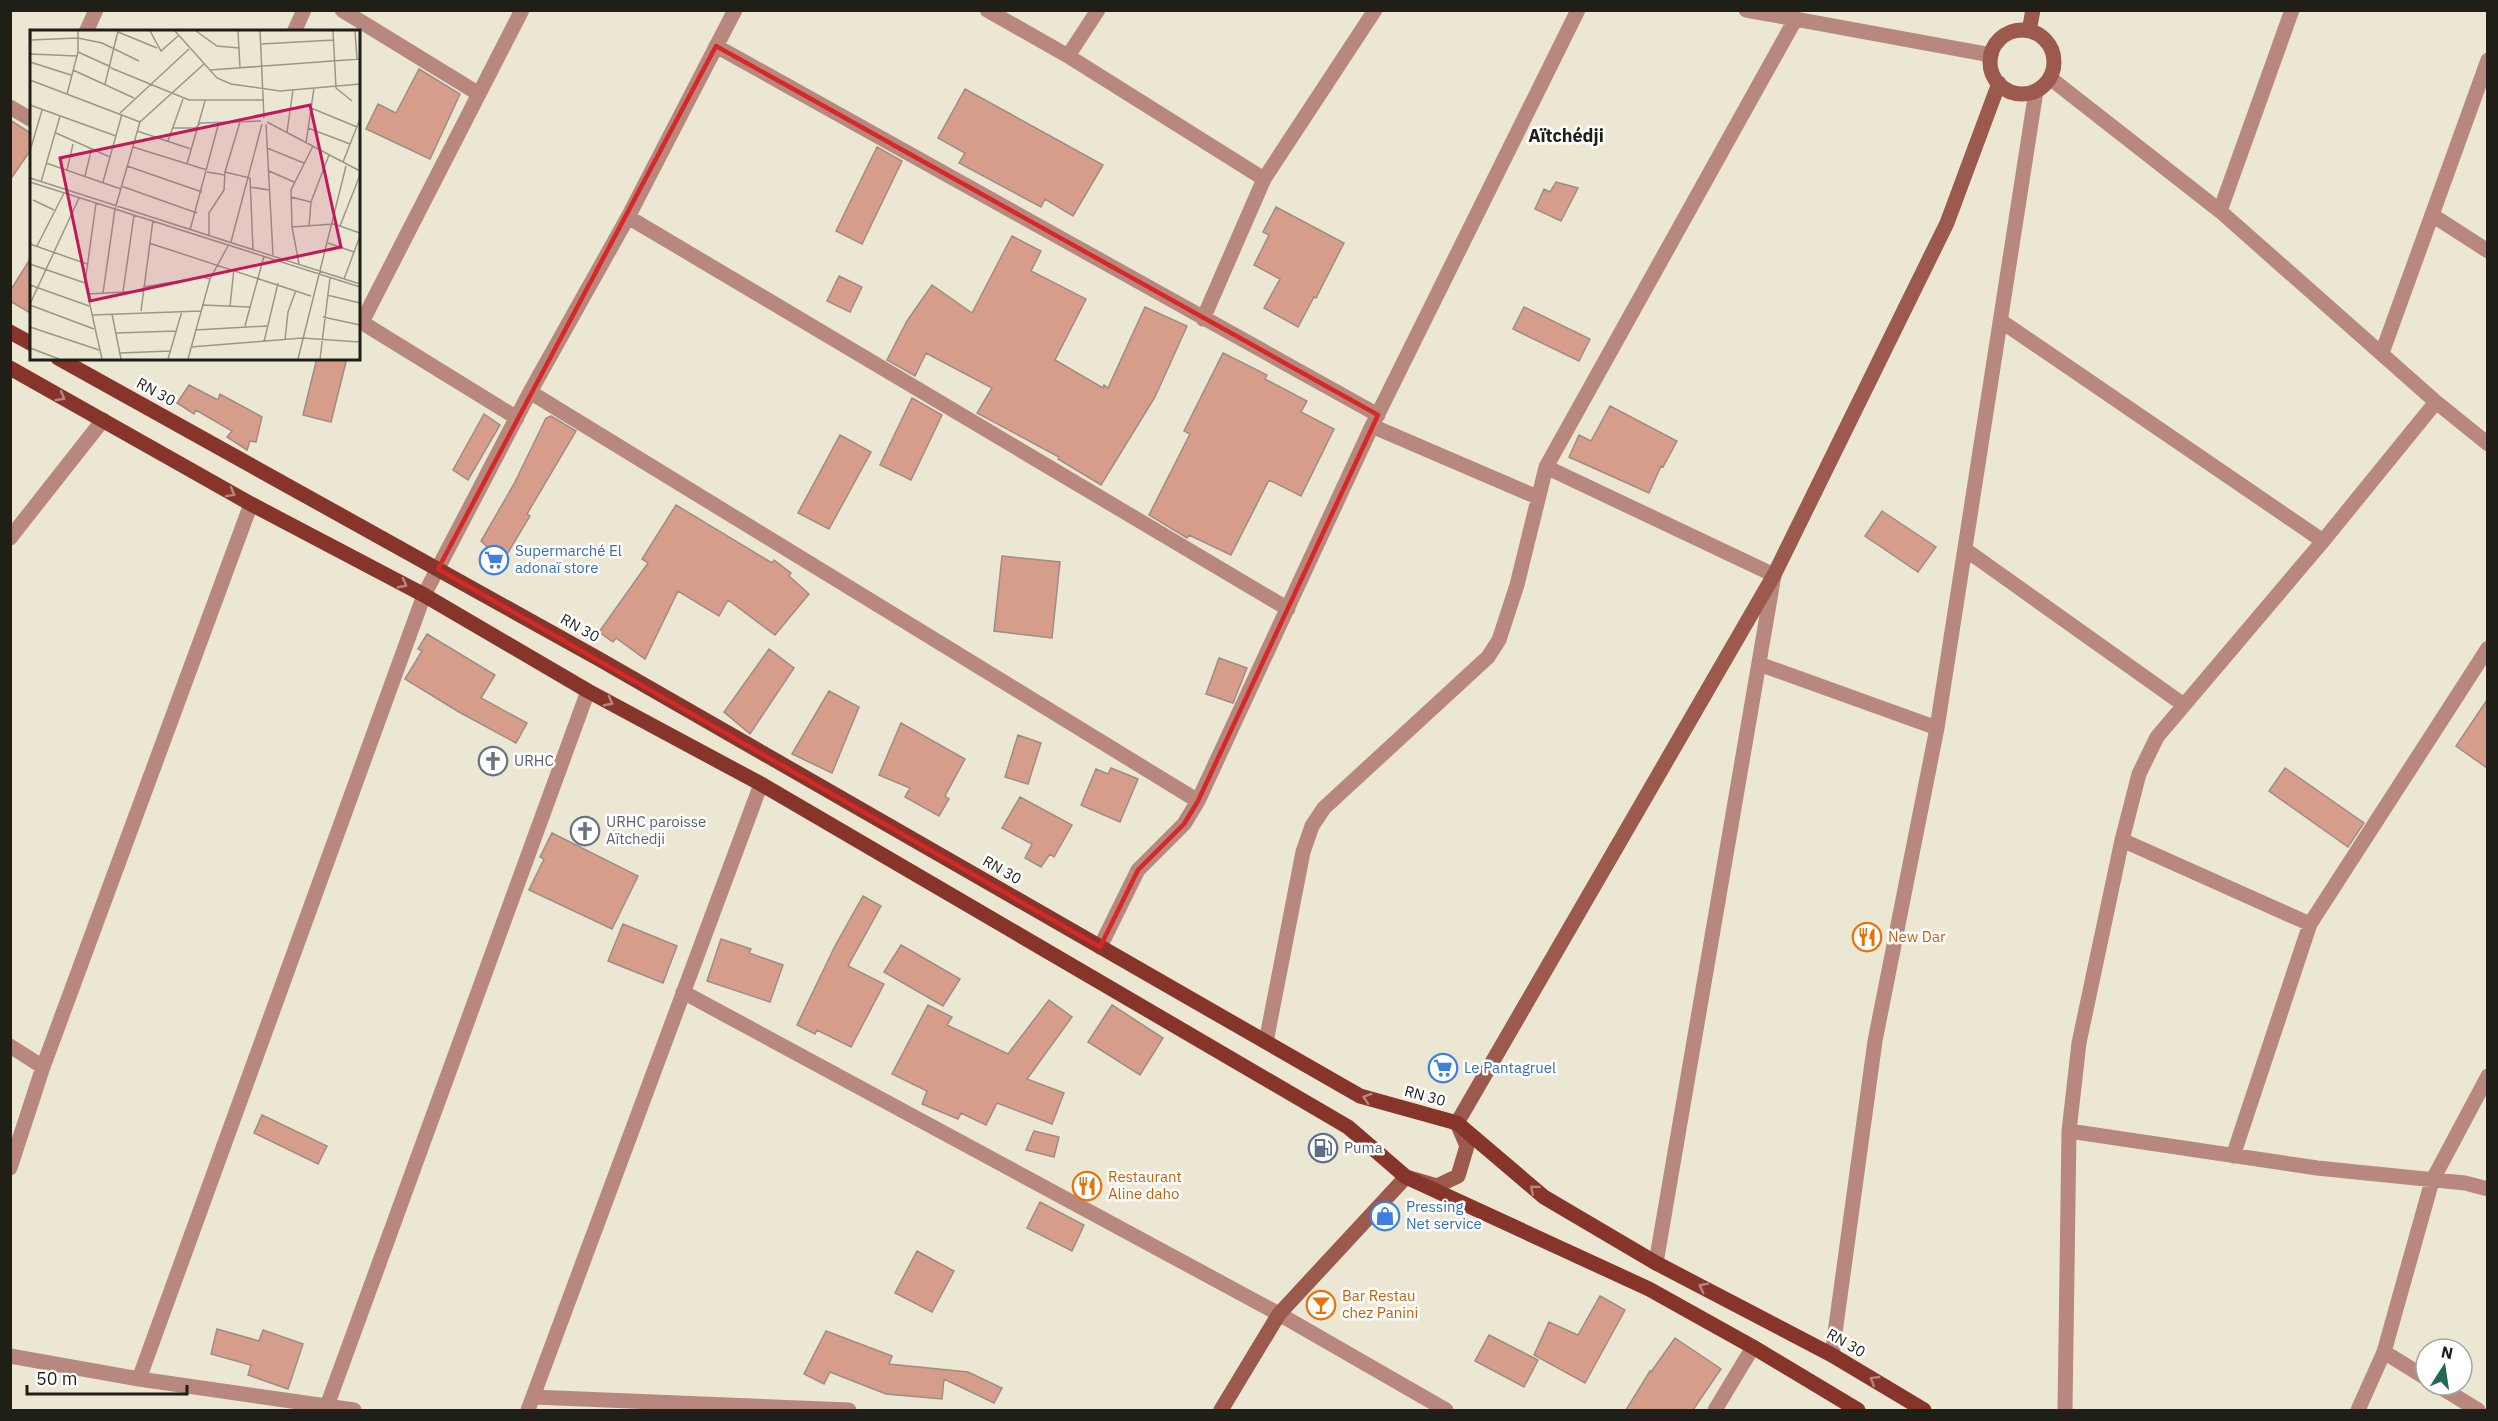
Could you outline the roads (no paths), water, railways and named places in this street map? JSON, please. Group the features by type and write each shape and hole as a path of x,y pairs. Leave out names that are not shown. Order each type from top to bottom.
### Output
{"main road":[{"path":"10,332 30,343"},
{"name":"RN 30","path":"62,360 774,759 1360,1096 1457,1123 1544,1197 1656,1263 1832,1355 1924,1410"},
{"path":"10,368 251,504 424,595 588,691 761,784 1348,1127 1406,1177 1648,1289 1753,1347 1858,1410"}],"street":[{"path":"87,30 96,10"},
{"path":"295,30 304,10"},
{"path":"342,10 479,94"},
{"path":"517,418 360,321 522,10"},
{"path":"140,1379 424,595 530,392 628,217 735,10"},
{"path":"987,10 1068,56 1264,179"},
{"path":"1068,56 1098,10"},
{"path":"1203,319 1264,179 1375,10"},
{"path":"1100,947 1138,870 1184,824 1198,801 1375,420 1578,10"},
{"path":"1746,10 1991,55"},
{"path":"2029,31 2033,10"},
{"path":"2220,211 2292,10"},
{"path":"1266,1041 1303,852 1312,826 1324,808 1488,657 1499,640 1517,585 1546,467 1795,20"},
{"path":"2029,31 2046,40 2052,49 2054,68 2050,78 2036,91 2016,93 1999,83 1990,65 1991,55 1995,46 2009,33 2029,31"},
{"path":"716,46 1203,319 1375,420 1538,497"},
{"path":"2382,353 2487,60"},
{"path":"2050,78 2220,211 2436,402 2487,444"},
{"path":"1221,1410 1279,1314 1406,1177 1437,1186 1458,1176 1467,1146 1457,1123 1774,575 1947,223 1999,83"},
{"path":"1832,1355 1875,1041 1937,728 2036,91"},
{"path":"10,107 30,119"},
{"path":"2432,214 2487,251"},
{"path":"628,217 1288,609"},
{"path":"2001,321 2323,541"},
{"path":"530,392 1198,801"},
{"path":"2066,1410 2069,1131 2079,1043 2122,840 2139,774 2157,737 2323,541 2436,402"},
{"path":"10,538 103,420"},
{"path":"1546,467 1774,575"},
{"path":"10,1168 43,1067 251,504"},
{"path":"1966,550 2184,705"},
{"path":"1656,1263 1774,575"},
{"path":"2234,1156 2310,924 2487,648"},
{"path":"1759,664 1937,728"},
{"path":"327,1406 588,691"},
{"path":"761,784 530,1404 849,1410"},
{"path":"2122,840 2310,924"},
{"path":"683,992 1279,1314 1443,1410"},
{"path":"10,1046 43,1067"},
{"path":"2358,1410 2384,1352 2432,1181 2487,1076"},
{"path":"2069,1131 2234,1156 2432,1181 2465,1183 2487,1189"},
{"path":"1715,1410 1753,1347"},
{"path":"2384,1352 2414,1371"},
{"path":"10,1356 140,1379 354,1410"},
{"path":"2457,1397 2478,1410"}],"place":[{"name":"Supermarché El adonaï store","path":"494,560"},
{"name":"URHC","path":"493,761"},
{"name":"URHC paroisse Aïtchedji","path":"585,831"},
{"name":"New Dar","path":"1867,937"},
{"name":"Le Pantagruel","path":"1443,1068"},
{"name":"Puma","path":"1323,1148"},
{"name":"Restaurant Aline daho","path":"1087,1186"},
{"name":"Pressing Net service","path":"1385,1216"},
{"name":"Bar Restau chez Panini","path":"1321,1305"}],"district":[{"name":"Aïtchédji","path":"1566,136"}]}
